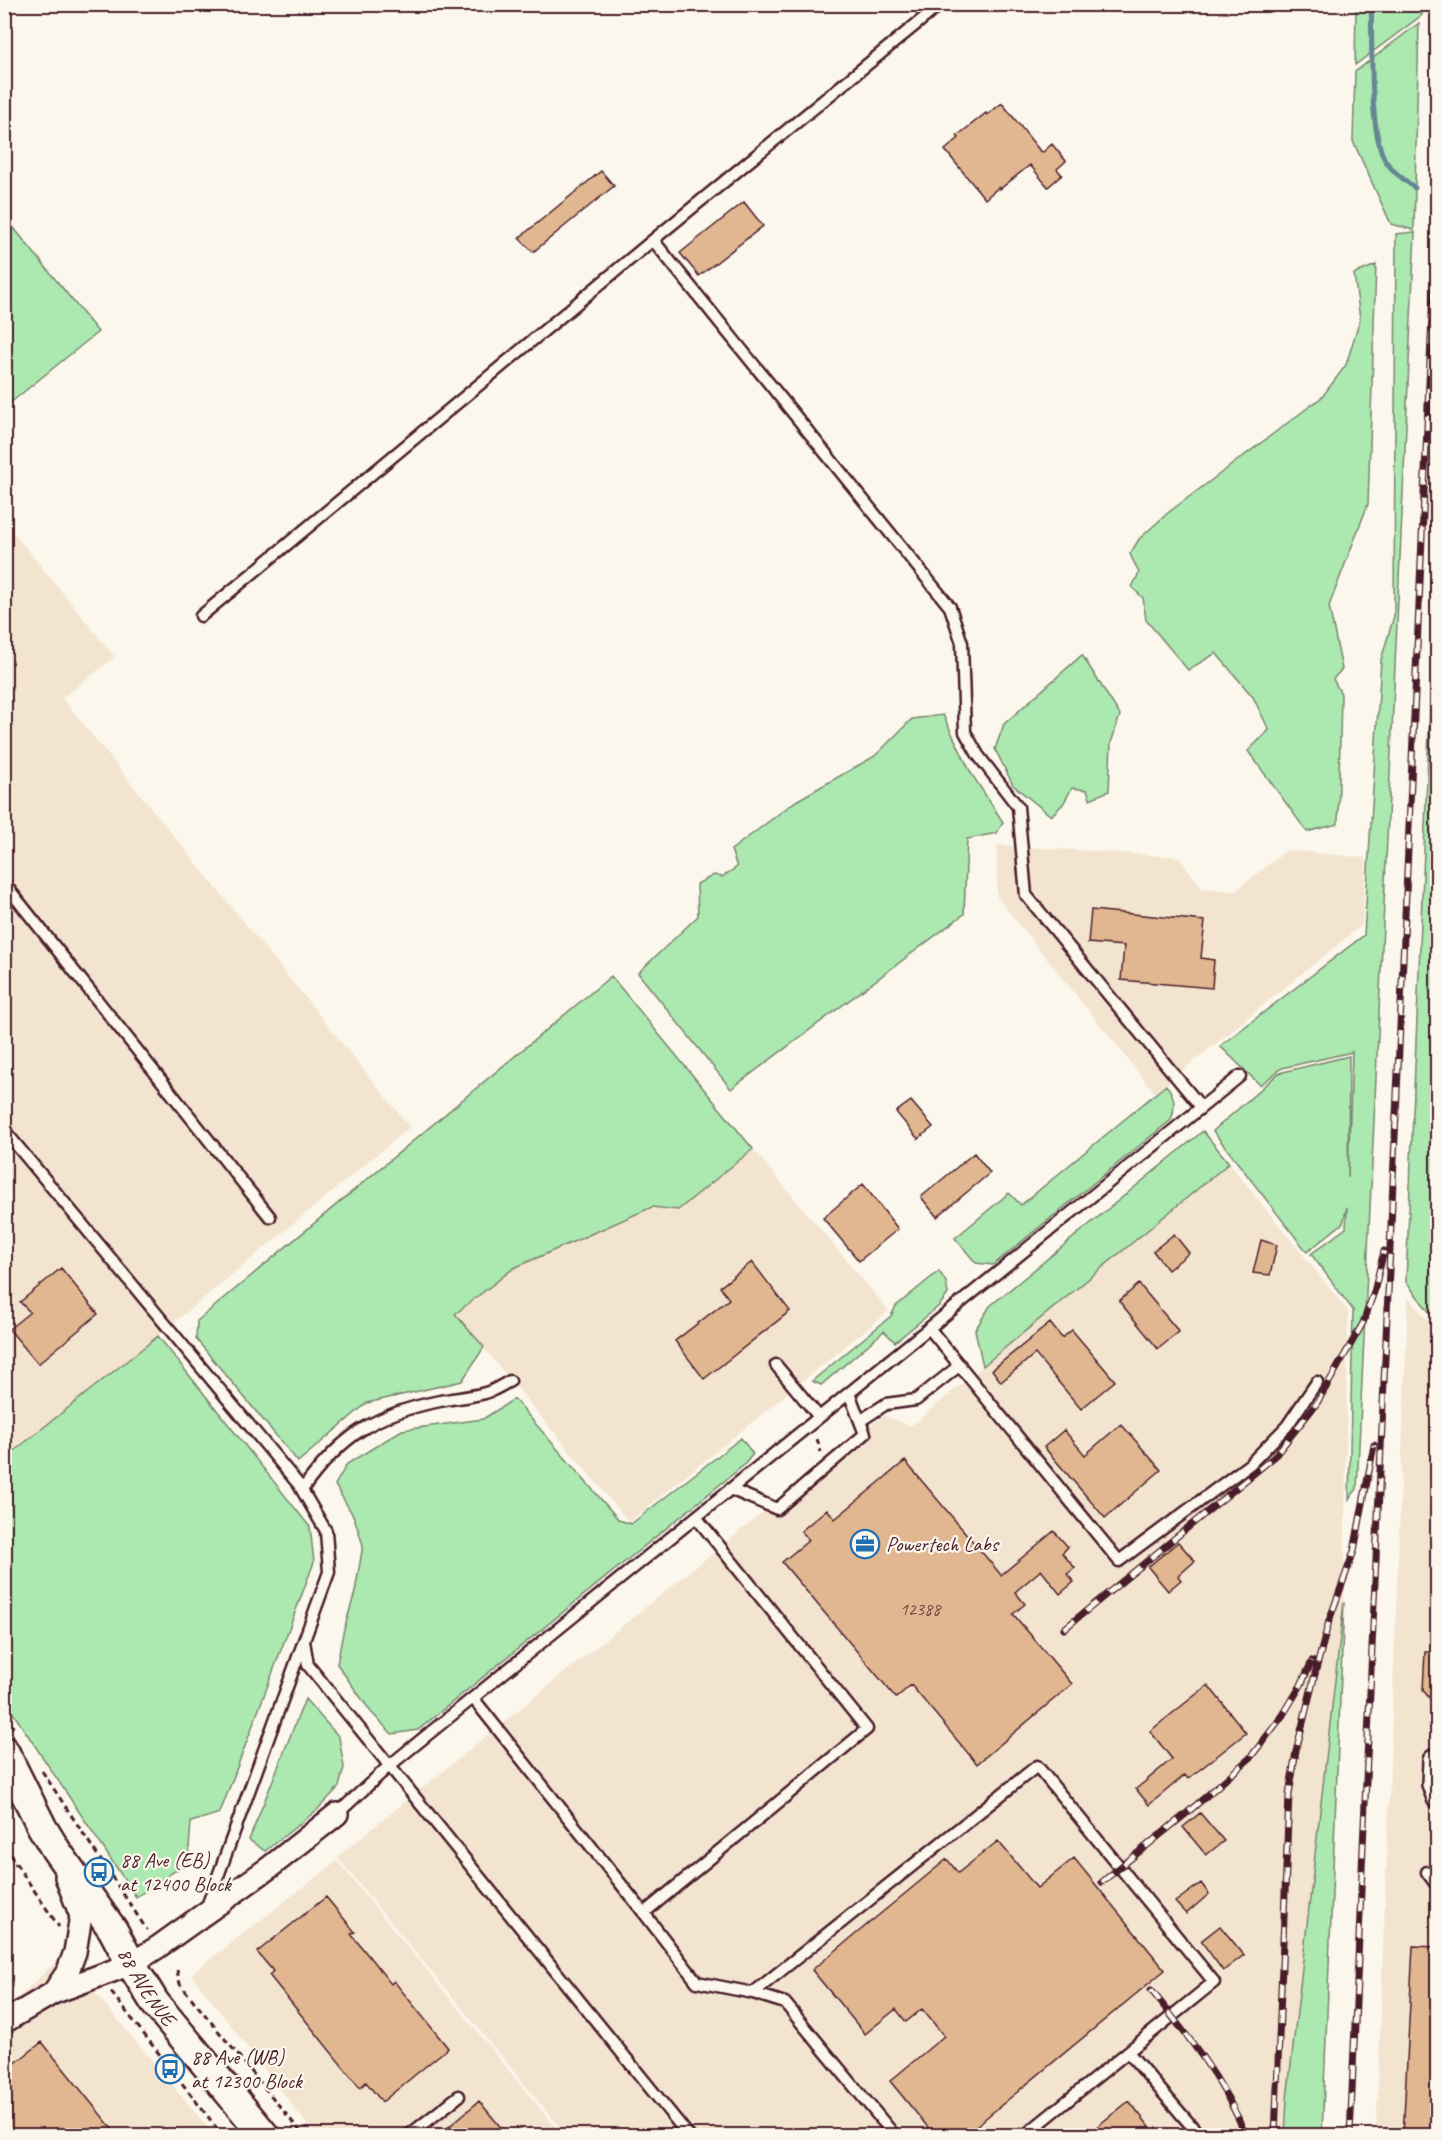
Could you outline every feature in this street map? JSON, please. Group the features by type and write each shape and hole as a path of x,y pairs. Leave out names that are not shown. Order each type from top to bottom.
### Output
{"main road":[{"name":"88 AVENUE","path":"11,1742 49,1838"},
{"name":"88 AVENUE","path":"4,1792 49,1838 112,1930 155,2003 265,2136"}],"street":[{"path":"1435,1765 1433,1784 1437,1798"},
{"path":"4,2022 53,1994 130,1964 204,1916 337,1814"},
{"path":"49,1838 81,1916 75,1952 68,1971 53,1994"}],"lane":[{"path":"201,616 941,4"},
{"path":"653,240 950,607 962,643 964,732 978,755 1017,807 1026,895 1201,1107"},
{"path":"4,883 270,1217"},
{"path":"337,1814 389,1766 1240,1076"},
{"path":"4,1130 302,1490 326,1531 329,1572 204,1916"},
{"path":"929,1328 1119,1561 1250,1464 1287,1426 1317,1382"},
{"path":"776,1365 819,1417"},
{"path":"860,1421 886,1404 916,1400 960,1365"},
{"path":"302,1490 321,1464 338,1447 361,1430 395,1412 488,1392 510,1381"},
{"path":"730,1489 777,1509 865,1434 849,1393"},
{"path":"644,1913 867,1729 696,1517"},
{"path":"304,1640 308,1665 689,2136"},
{"path":"473,1698 697,1982 785,2003 895,2136"},
{"path":"753,1994 1037,1766 1214,1982 1024,2136"},
{"path":"1427,1872 1437,1887"},
{"path":"1128,2052 1200,2136"},
{"path":"408,2136 459,2096"},
{"path":"1038,2125 1047,2136"}],"path":[{"path":"803,1430 818,1440 825,1468"},
{"path":"4,1714 11,1742"},
{"path":"36,1762 147,1930"},
{"path":"4,1846 64,1933"},
{"path":"4,1861 17,1865"},
{"path":"99,1872 106,1867"},
{"path":"177,1970 180,1984 304,2136"},
{"path":"114,1997 223,2136"}],"shaded area":[{"path":"4,521 115,657 62,698 410,1127 158,1336 5,1459"},
{"path":"997,845 1179,857 1202,888 1235,891 1287,850 1366,858 1362,925 1155,1093 997,897"},
{"path":"753,1149 889,1311 629,1522 455,1314 514,1268 653,1207 678,1210"},
{"name":"Powertech Labs","path":"1229,1163 1348,1311 1344,1602 1287,2099 1285,2135 566,2135 337,1857 883,1415 911,1426"},
{"path":"1408,1297 1438,1332 1438,2135 1376,2136"},
{"path":"337,1861 562,2135 315,2135 191,1974"},
{"path":"63,1955 214,2135 5,2136 5,2010"}],"green space":[{"path":"1356,5 1423,5 1422,15 1355,65"},
{"path":"1419,23 1414,230 1391,224 1353,141 1355,72"},
{"path":"5,217 98,332 4,407"},
{"path":"1415,232 1357,1489 1349,1499 1353,1310 1311,1254 1346,1228 1347,1207 1343,1223 1307,1252 1213,1131 1279,1073 1349,1056 1348,1178 1352,1052 1282,1068 1260,1085 1220,1046 1364,935 1381,660 1394,616 1396,234"},
{"path":"1376,265 1368,504 1329,606 1342,669 1333,679 1341,694 1338,824 1307,832 1248,751 1269,730 1253,697 1216,653 1188,670 1146,620 1143,598 1132,587 1139,573 1130,554 1139,539 1169,512 1322,397 1346,365 1360,319 1354,274"},
{"path":"1437,538 1438,1322 1406,1282"},
{"path":"1082,655 1120,715 1111,743 1109,791 1090,799 1087,790 1072,788 1063,804 1051,816 1013,785 995,749 1004,724"},
{"path":"943,715 971,773 1003,822 997,833 967,839 964,914 731,1089 638,973 698,916 697,884 714,875 722,877 737,867 731,850 796,801 875,756 912,719"},
{"path":"611,976 753,1149 678,1210 652,1207 514,1268 455,1314 484,1347 462,1381 367,1403 298,1462 196,1339 197,1321"},
{"path":"1166,1085 1174,1101 1171,1120 993,1265 976,1263 955,1238 1009,1193 1021,1205"},
{"path":"1203,1131 1229,1163 983,1366 975,1330 990,1306"},
{"path":"939,1271 946,1282 948,1294 939,1306 895,1342 884,1331 821,1385 812,1381 891,1316 896,1306"},
{"path":"158,1336 310,1527 314,1562 220,1813 191,1822 188,1862 136,1897 5,1701 4,1459"},
{"path":"514,1399 619,1520 631,1524 741,1438 753,1454 744,1465 418,1730 392,1734 371,1712 337,1664 355,1592 363,1545 354,1517 335,1485 347,1464 402,1430 483,1419"},
{"path":"1344,1602 1322,2135 1285,2135 1287,2099"},
{"path":"305,1699 339,1737 344,1767 339,1787 317,1810 265,1851 249,1840"}],"building":[{"path":"1002,103 1040,151 1043,152 1052,144 1066,161 1057,169 1062,175 1048,187 1030,165 985,199 945,150 959,138 957,136"},
{"path":"601,171 614,186 533,252 519,238"},
{"path":"744,202 763,226 699,276 680,253"},
{"path":"1091,910 1205,921 1201,958 1214,960 1212,988 1121,980 1124,946 1088,943"},
{"path":"911,1101 933,1127 918,1139 896,1112"},
{"path":"974,1153 990,1173 937,1217 921,1197"},
{"path":"863,1184 898,1229 859,1261 823,1218"},
{"path":"1174,1234 1189,1253 1168,1270 1153,1251"},
{"path":"1261,1240 1277,1245 1270,1275 1253,1273"},
{"path":"752,1262 790,1311 704,1379 675,1341 729,1299 720,1287"},
{"path":"61,1268 98,1314 38,1364 9,1329 30,1312 20,1302"},
{"path":"1139,1284 1179,1332 1158,1349 1119,1301"},
{"path":"1050,1323 1062,1338 1072,1330 1115,1381 1081,1409 1035,1354 1001,1382 992,1370"},
{"path":"1121,1424 1161,1470 1105,1518 1044,1447 1064,1430 1085,1455"},
{"path":"905,1461 1001,1575 1054,1531 1068,1547 1062,1553 1075,1568 1067,1574 1074,1582 1060,1594 1041,1570 1015,1592 1025,1604 1013,1614 1072,1684 977,1764 911,1685 896,1698 782,1562 809,1540 801,1531 827,1509 835,1519"},
{"path":"1178,1542 1195,1561 1178,1576 1181,1580 1168,1591 1148,1567"},
{"path":"1425,1652 1437,1652 1437,1708 1423,1690"},
{"path":"1208,1685 1246,1733 1188,1779 1185,1775 1149,1805 1136,1789 1172,1759 1150,1731"},
{"path":"1200,1813 1224,1841 1206,1855 1183,1827"},
{"path":"998,1841 1037,1888 1074,1858 1165,1970 964,2136 935,2136 890,2081 944,2036 922,2009 906,2022 896,2009 865,2034 812,1970 947,1859 958,1873"},
{"path":"1201,1883 1209,1894 1186,1914 1175,1902"},
{"path":"326,1897 355,1932 351,1934 391,1984 394,1981 448,2048 382,2102 366,2082 360,2088 269,1975 273,1971 257,1952"},
{"path":"1220,1926 1244,1955 1223,1971 1201,1941"},
{"path":"1413,1946 1437,1947 1437,2136 1403,2136"},
{"path":"42,2042 118,2136 4,2136 4,2072"},
{"path":"479,2101 508,2136 438,2136"},
{"path":"1129,2101 1157,2136 1085,2136"}],"waterway":[{"path":"1371,4 1372,85 1380,146 1391,168 1415,188"},
{"path":"1438,1173 1438,1192"}],"railway":[{"path":"1350,2136 1438,183"},
{"path":"1064,1629 1274,1457 1317,1403 1363,1323 1374,1292 1384,1251"},
{"path":"1275,2136 1289,1795 1296,1751 1317,1666 1329,1621 1354,1551 1374,1445"},
{"path":"1102,1882 1250,1758 1283,1715 1312,1661"},
{"path":"1151,1990 1192,2042 1216,2078 1246,2136"}],"place":[{"name":"Powertech Labs","path":"865,1544"},
{"name":"88 Ave (EB) at 12400 Block","path":"99,1872"},
{"name":"88 Ave (WB) at 12300 Block","path":"170,2069"}]}
